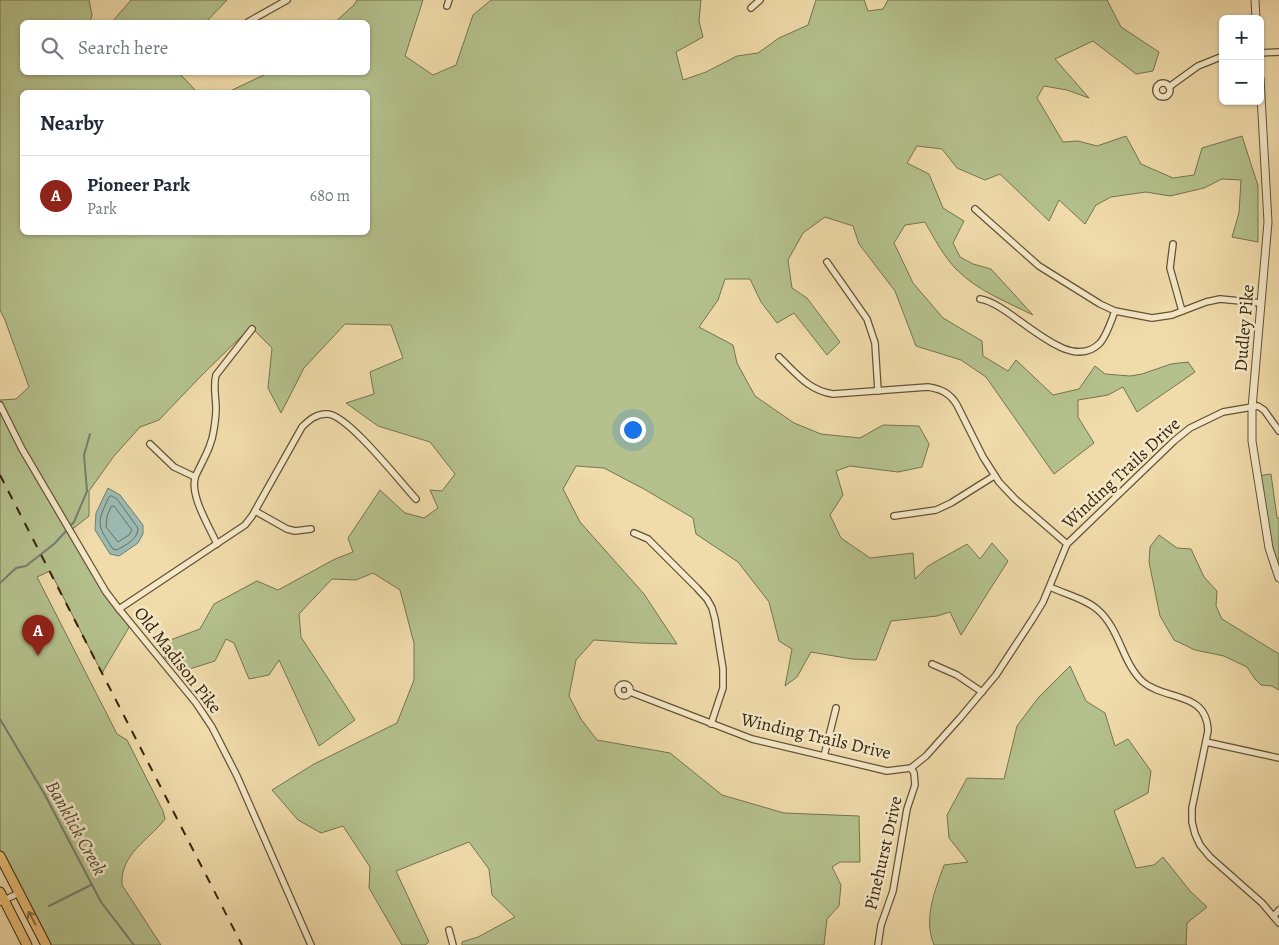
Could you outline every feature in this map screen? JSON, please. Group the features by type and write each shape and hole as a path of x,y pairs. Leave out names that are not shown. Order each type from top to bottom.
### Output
{"main road":[{"path":"0,856 46,945"},
{"path":"1,898 27,945"}],"street":[{"path":"252,20 287,0"},
{"path":"751,8 760,0"},
{"path":"1255,0 1256,15"},
{"path":"1264,53 1279,52"},
{"path":"1170,86 1198,66 1219,58"},
{"name":"Dudley Pike","path":"1262,105 1268,222 1252,408 1252,441 1269,548 1279,578"},
{"path":"975,209 1039,266 1115,311 1152,318 1172,314 1220,299 1261,303"},
{"path":"1173,244 1170,268 1182,311"},
{"path":"827,262 866,318 873,335 878,391"},
{"path":"980,299 992,303 1052,343 1077,351 1088,350 1099,344 1115,311"},
{"path":"217,544 196,499 195,477 207,454 214,432 216,411 214,382 216,375 252,329"},
{"path":"779,357 807,385 821,392 833,394 928,387 943,391 953,398 958,405 994,476 1015,499 1068,544"},
{"name":"Old Madison Pike","path":"0,405 22,449 119,609 212,727 236,774 311,945"},
{"path":"1252,408 1258,406 1264,410 1279,431"},
{"name":"Winding Trails Drive","path":"630,692 752,739 887,771 911,768 926,756 982,692 1032,620 1050,587 1068,544 1174,441 1190,428 1223,412 1252,408"},
{"path":"119,609 245,525 255,511 302,427 310,419 319,415 328,414 336,416 351,427 416,500"},
{"path":"150,444 174,467 195,477"},
{"path":"894,516 936,510 951,504 994,476"},
{"path":"255,511 287,529 296,531 311,529"},
{"path":"634,533 648,539 698,588 712,608 721,660 723,688 711,724"},
{"path":"1050,587 1098,610 1104,616 1135,672 1144,682 1153,688 1190,700 1200,707 1208,724 1192,808 1192,822 1195,834 1200,845 1210,857 1262,903 1279,923"},
{"path":"932,664 957,675 982,692"},
{"path":"824,756 836,708"},
{"path":"1206,742 1279,758"},
{"name":"Pinehurst Drive","path":"878,945 880,925 893,891 907,809 915,785 914,773 911,768"},
{"path":"1,898 19,893"},
{"path":"1274,916 1279,910"},
{"path":"449,930 453,945"}],"green space":[{"path":"0,0 89,0 92,15 91,20 20,20 20,75 181,75 195,90 20,90 20,235 370,235 370,90 232,90 264,75 370,75 370,20 337,20 357,0 423,0 405,56 433,75 456,65 473,15 491,0 701,0 699,21 703,37 676,52 683,80 706,72 737,56 758,53 779,38 808,25 816,0 864,0 868,11 883,9 888,0 1107,0 1121,27 1159,52 1153,71 1136,74 1093,41 1055,59 1089,98 1067,90 1044,86 1037,98 1063,142 1078,141 1097,146 1126,136 1141,164 1173,178 1194,175 1202,148 1242,136 1258,186 1258,242 1232,237 1239,213 1241,180 1222,179 1204,188 1170,196 1146,192 1111,197 1096,205 1085,224 1059,200 1049,221 1000,174 985,180 957,168 942,149 917,146 907,163 929,174 943,208 964,221 953,243 960,257 973,264 991,269 1033,315 993,296 965,277 948,259 925,222 905,225 894,243 913,283 943,318 982,341 983,356 1008,371 1016,360 1053,395 1079,389 1095,366 1105,374 1130,376 1171,364 1188,362 1195,372 1137,412 1123,387 1108,395 1078,400 1078,417 1094,443 1054,474 986,377 961,360 916,346 895,291 859,244 853,226 825,217 803,233 788,260 792,288 807,298 840,342 827,355 794,313 777,323 761,302 750,279 725,279 718,300 699,327 733,345 737,363 755,396 794,423 821,434 860,438 883,425 919,426 929,444 922,467 898,472 850,466 836,471 843,495 830,515 841,538 870,558 913,553 915,579 928,566 967,544 980,559 992,543 1008,561 961,635 950,612 937,616 891,621 876,660 852,659 811,652 797,677 785,686 792,649 779,641 769,602 738,562 696,534 693,518 604,468 576,466 563,489 580,522 644,594 677,644 594,640 576,660 569,696 581,719 597,740 670,753 722,795 784,813 859,816 860,862 840,862 832,867 841,885 839,906 827,919 824,945 462,945 462,942 478,937 515,917 492,895 489,869 469,842 396,871 429,942 425,945 402,945 369,888 370,867 343,826 321,833 298,820 272,790 314,764 397,723 414,680 414,643 400,590 373,573 356,580 332,579 299,614 301,637 355,720 319,746 279,660 269,675 249,679 234,643 226,639 215,661 180,672 165,658 162,643 200,629 214,604 257,581 278,590 335,559 353,552 348,538 380,490 405,513 424,518 438,508 430,490 442,491 455,474 430,442 378,426 346,403 374,394 370,372 403,358 391,325 345,324 304,368 281,413 268,388 272,348 251,327 159,420 140,427 114,456 89,491 89,516 70,531 106,592 131,624 102,673 50,571 37,577 117,734 127,740 163,811 165,819 130,856 125,865 122,885 161,945 46,945 0,856 0,400 16,399 29,387 0,310"},
{"path":"131,0 227,0 208,20 114,20"},
{"path":"1271,474 1277,518 1279,518 1279,578 1274,566 1257,476"},
{"path":"1159,535 1177,548 1191,549 1204,577 1217,591 1216,606 1222,619 1279,654 1279,690 1272,686 1261,685 1247,667 1224,656 1195,650 1174,640 1160,616 1149,562 1150,547"},
{"path":"1070,666 1086,701 1105,713 1115,746 1128,739 1151,771 1148,793 1114,811 1136,868 1154,865 1163,857 1190,891 1207,907 1187,923 1187,945 934,945 930,925 931,905 944,865 968,862 949,838 947,815 967,778 1004,779 1017,726 1038,698"}],"water":[{"path":"108,488 120,495 143,525 143,534 138,543 119,556 110,554 95,530 96,513"}],"waterway":[{"path":"70,526 74,522 87,491 84,455 90,434"},
{"path":"0,583 16,568 26,566 54,544 67,530"},
{"name":"Banklick Creek","path":"0,719 45,795 101,902 134,945"},
{"path":"49,906 91,885"}],"railway":[{"path":"0,475 242,945"}],"place":[{"name":"Pioneer Park","path":"38,656"}]}
